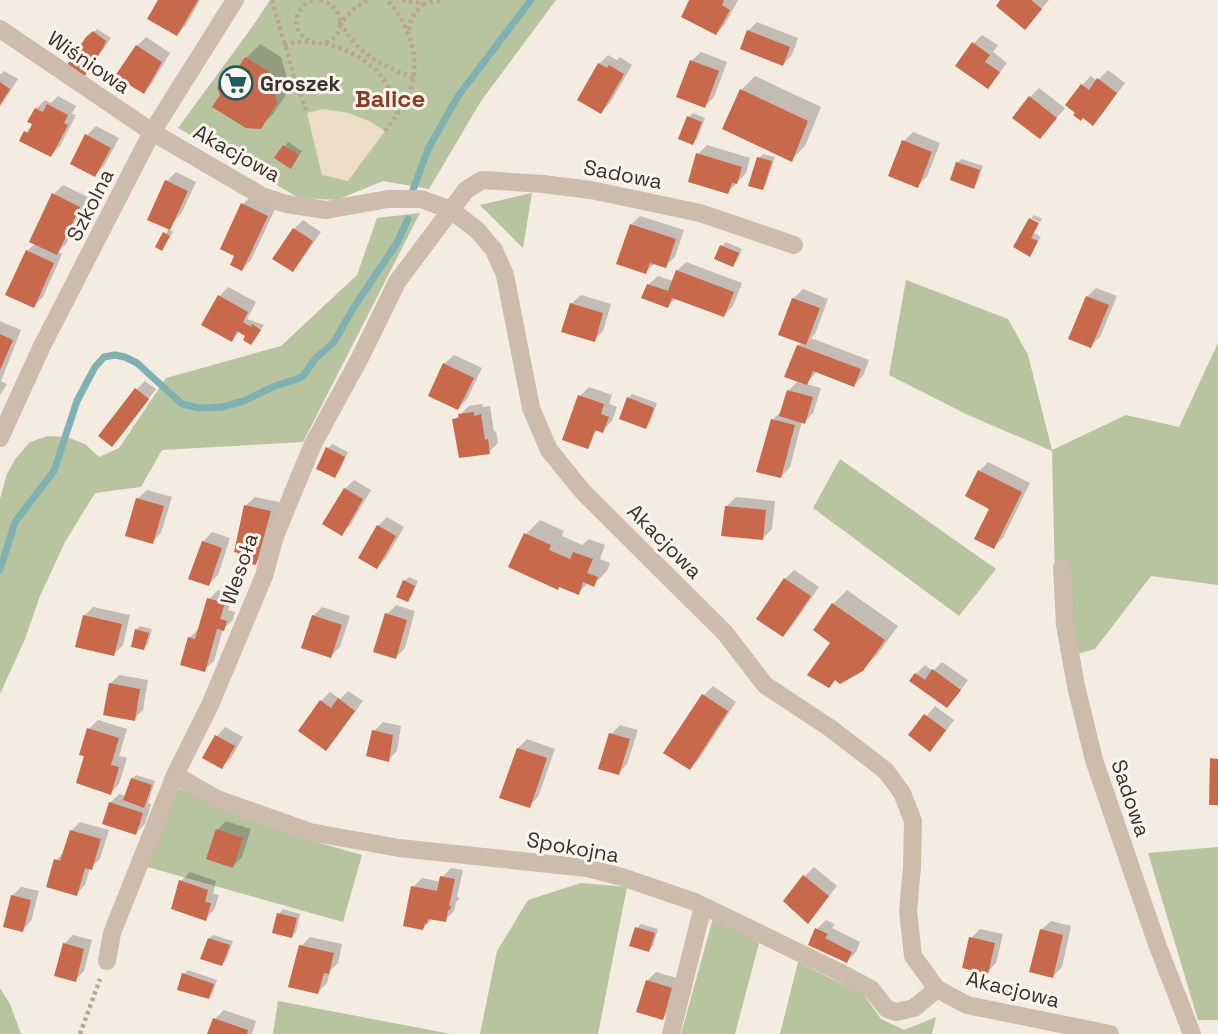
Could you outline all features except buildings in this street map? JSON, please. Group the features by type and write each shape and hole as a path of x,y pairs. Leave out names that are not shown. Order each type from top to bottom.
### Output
{"street":[{"name":"Szkolna","path":"0,438 41,348 152,132 234,0"},
{"name":"Wiśniowa","path":"0,29 152,132"},
{"name":"Akacjowa","path":"152,132 262,196 286,204 326,210 388,200 421,199 452,210 477,230 494,250 505,275 531,408 549,450 584,493 725,633 765,685 830,728 886,771 902,793 913,821 908,911 914,957 937,989 967,1005 1110,1034"},
{"name":"Sadowa","path":"452,210 466,190 482,180 543,184 592,190 700,213 794,245"},
{"name":"Wesoła","path":"107,961 112,933 175,775 210,705 264,576 275,536 313,444 361,356 397,282 452,210"},
{"name":"Sadowa","path":"1062,567 1065,625 1094,760 1157,944 1192,1034"},
{"name":"Spokojna","path":"175,775 217,799 310,832 399,848 587,868 622,877 703,906 871,989 887,1009 896,1012 914,1008 937,989"},
{"path":"671,1034 703,906"}],"path":[{"path":"272,0 307,113"},
{"path":"335,7 317,0 303,6 297,19 299,32 310,42 325,43 350,51 367,62 388,87 395,100 397,114"},
{"path":"334,0 340,23 367,56 414,78"},
{"path":"325,43 335,35 340,23 353,9 367,0"},
{"path":"385,131 408,96 414,78 414,55 409,32 398,12 387,0"},
{"path":"402,0 423,4 442,0"},
{"path":"409,32 410,21 423,4"},
{"path":"284,44 310,42"},
{"path":"80,1034 107,961"}],"green space":[{"path":"270,0 556,0 481,101 429,189 383,181 337,200 299,198 178,128"},
{"path":"532,193 523,248 480,205"},
{"path":"420,213 303,442 162,450 141,487 95,493 65,542 0,694 0,499 7,474 16,458 30,442 48,436 67,437 85,444 99,457 119,448 166,378 281,346 357,275 377,218"},
{"path":"906,280 1008,319 1028,355 1052,450 1126,415 1179,427 1218,343 1218,585 1151,576 1095,649 1065,657 1055,580 1052,451 968,415 889,375"},
{"path":"840,459 996,569 959,616 813,508"},
{"path":"178,788 292,835 362,855 343,922 144,866"},
{"path":"1218,847 1218,1020 1198,1020 1148,853"},
{"path":"581,883 627,887 598,1034 480,1034 497,951 528,900"},
{"path":"713,918 759,943 735,1034 681,1034"},
{"path":"798,962 864,995 881,1019 904,1030 936,1017 932,1034 780,1034"},
{"path":"0,988 10,1004 21,1034 0,1034"},
{"path":"278,1001 451,1034 273,1034"}],"shaded area":[{"path":"322,109 349,113 385,131 348,181 322,175 307,113"}],"waterway":[{"path":"413,190 428,149 458,96 531,0"},
{"path":"0,570 15,522 54,471 77,401 95,367 104,357 115,355 137,363 182,404 199,408 222,407 244,401 297,379 303,376 316,358 334,342 397,243 408,219"}],"place":[{"name":"Groszek","path":"236,83"}],"district":[{"name":"Balice","path":"390,98"}]}
